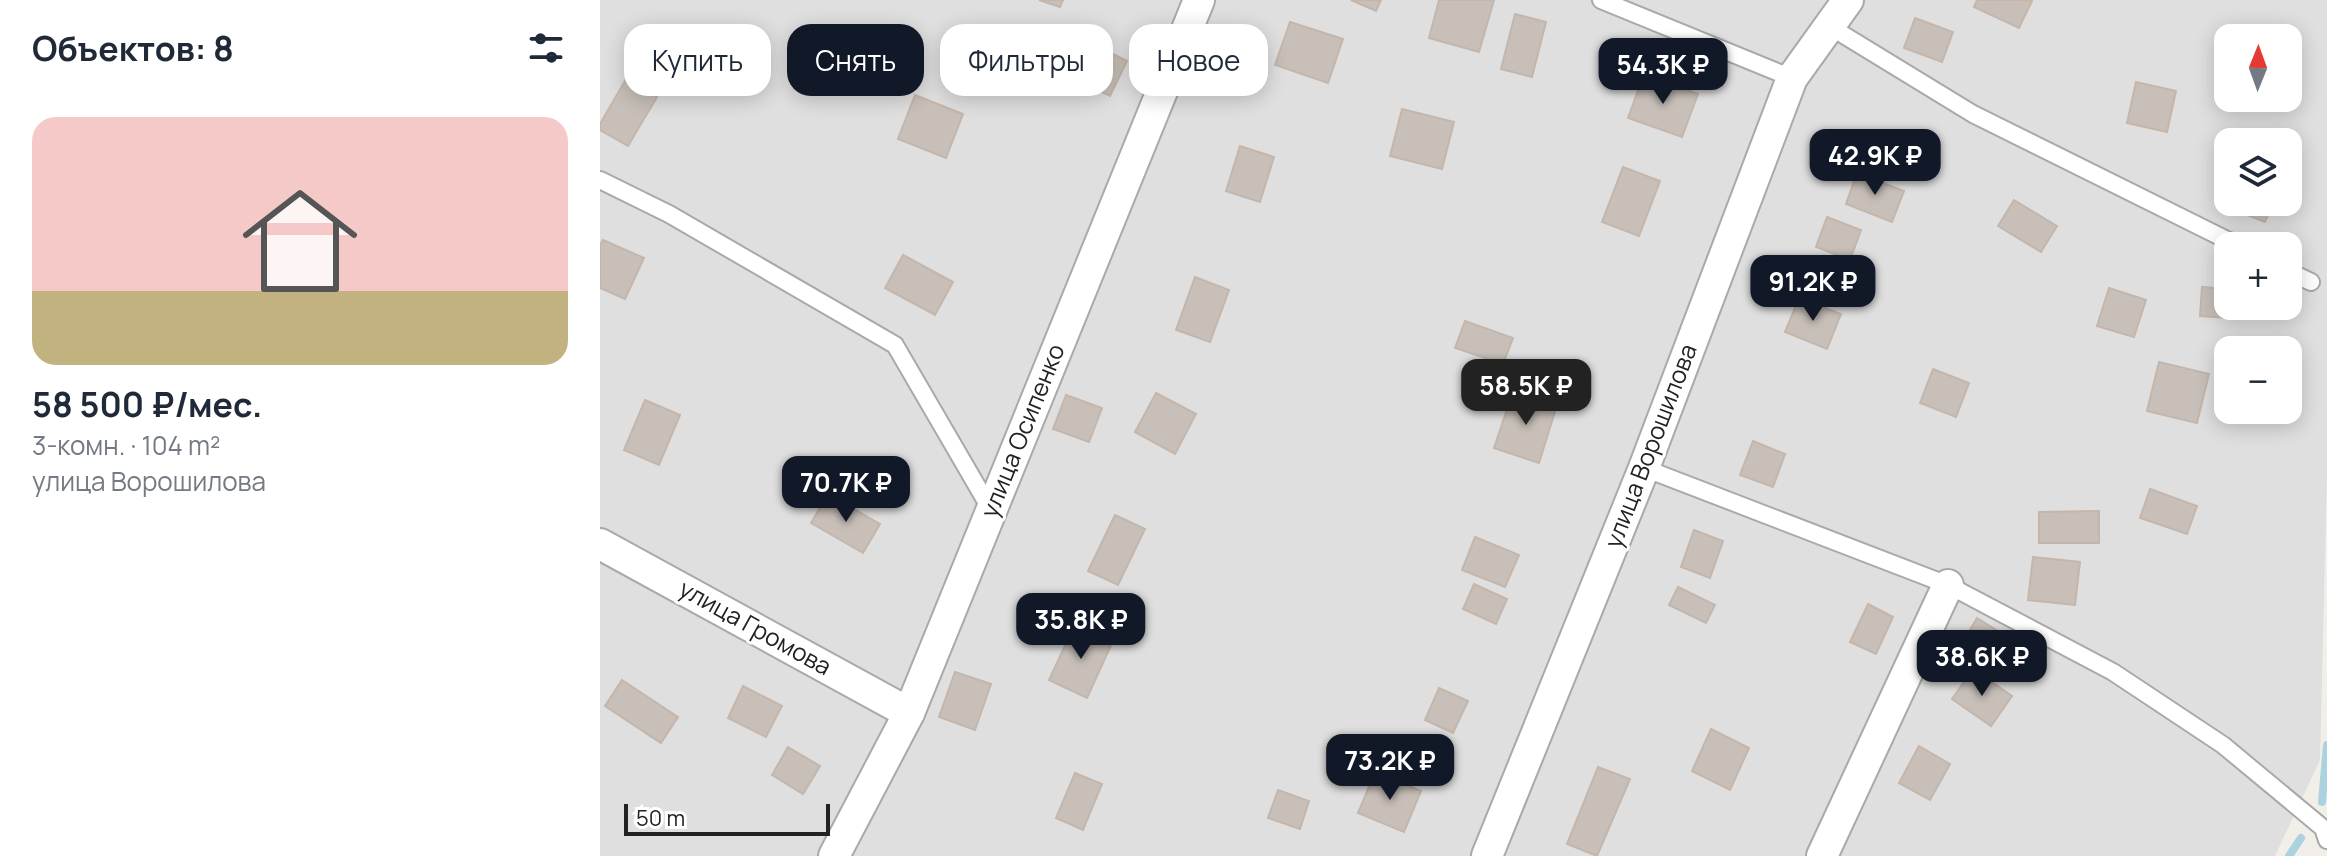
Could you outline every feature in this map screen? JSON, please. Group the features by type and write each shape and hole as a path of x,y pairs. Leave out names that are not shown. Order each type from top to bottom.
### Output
{"street":[{"name":"улица Осипенко","path":"834,856 909,713 1199,0"},
{"name":"улица Ворошилова","path":"1487,856 1644,468 1792,78 1848,0"},
{"name":"улица Громова","path":"600,544 909,713"},
{"path":"1822,856 1948,585"}],"lane":[{"path":"1601,0 1792,78"},
{"path":"1829,26 1973,114 2214,234"},
{"path":"600,180 669,214 895,345 991,510"},
{"path":"2302,278 2311,282"},
{"path":"1644,468 1948,585 2113,672 2223,745 2323,828 2327,840"}],"shaded area":[{"path":"600,0 2327,0 2327,477 2320,760 2275,856 600,856"}],"building":[{"path":"1039,0 1063,0 1060,7"},
{"path":"1351,0 1381,0 1376,11"},
{"path":"1439,0 1494,0 1479,52 1429,38"},
{"path":"1977,0 2032,1 2019,28 1974,7"},
{"path":"1515,14 1546,22 1532,77 1501,69"},
{"path":"1915,18 1953,32 1942,62 1904,48"},
{"path":"1290,22 1343,39 1328,83 1275,65"},
{"path":"1113,54 1127,61 1113,90"},
{"path":"1644,74 1698,94 1682,137 1628,118"},
{"path":"624,82 624,96 657,97 628,146 600,130 600,124"},
{"path":"2136,82 2176,91 2167,132 2127,123"},
{"path":"915,96 963,114 946,158 898,139"},
{"path":"1402,109 1454,122 1442,169 1390,156"},
{"path":"1240,146 1274,157 1260,202 1226,191"},
{"path":"1623,167 1660,181 1639,236 1602,222"},
{"path":"1857,173 1904,191 1892,222 1846,204"},
{"path":"2014,200 2057,226 2041,252 1998,226"},
{"path":"2249,216 2268,216 2265,222"},
{"path":"1827,217 1861,230 1850,260 1816,247"},
{"path":"603,240 644,258 625,299 600,288 600,245"},
{"path":"903,255 953,282 935,315 885,288"},
{"path":"1195,277 1229,290 1210,342 1176,330"},
{"path":"2202,287 2214,288 2214,317 2200,316"},
{"path":"2109,288 2146,300 2134,337 2097,326"},
{"path":"1799,298 1841,314 1827,349 1785,332"},
{"path":"1465,321 1513,338 1503,364 1455,348"},
{"path":"2159,362 2209,374 2197,423 2147,411"},
{"path":"1933,369 1969,383 1956,417 1920,403"},
{"path":"1513,391 1557,405 1539,463 1494,448"},
{"path":"1156,393 1196,414 1175,454 1135,432"},
{"path":"1066,395 1102,408 1089,442 1053,429"},
{"path":"645,400 680,415 659,465 624,450"},
{"path":"1753,441 1785,454 1773,487 1740,475"},
{"path":"2150,489 2197,506 2187,534 2140,518"},
{"path":"828,494 880,524 863,553 811,523"},
{"path":"2099,511 2099,543 2039,543 2039,512"},
{"path":"1115,515 1145,529 1118,585 1088,571"},
{"path":"1694,530 1723,541 1710,578 1681,567"},
{"path":"1475,537 1519,555 1505,587 1462,570"},
{"path":"2033,557 2080,562 2075,605 2028,600"},
{"path":"1474,584 1507,599 1496,624 1463,609"},
{"path":"1678,587 1715,605 1706,623 1669,605"},
{"path":"1868,604 1893,617 1876,654 1850,642"},
{"path":"1977,618 2014,641 1995,671 1959,649"},
{"path":"1075,624 1113,641 1087,698 1049,680"},
{"path":"1973,669 2012,696 1991,726 1952,699"},
{"path":"955,672 991,684 975,730 939,717"},
{"path":"622,680 678,717 661,743 605,706"},
{"path":"743,686 782,706 766,737 728,718"},
{"path":"1439,688 1468,701 1453,733 1425,720"},
{"path":"1711,729 1749,748 1730,790 1692,771"},
{"path":"1919,746 1950,764 1930,800 1899,783"},
{"path":"788,747 820,766 803,794 772,775"},
{"path":"1598,767 1630,779 1597,856 1567,844"},
{"path":"1375,772 1421,791 1404,832 1358,813"},
{"path":"1075,773 1102,784 1083,830 1056,818"},
{"path":"1278,790 1309,801 1300,829 1268,818"}],"waterway":[{"path":"2322,802 2327,745"},
{"path":"2289,856 2301,838"}]}
